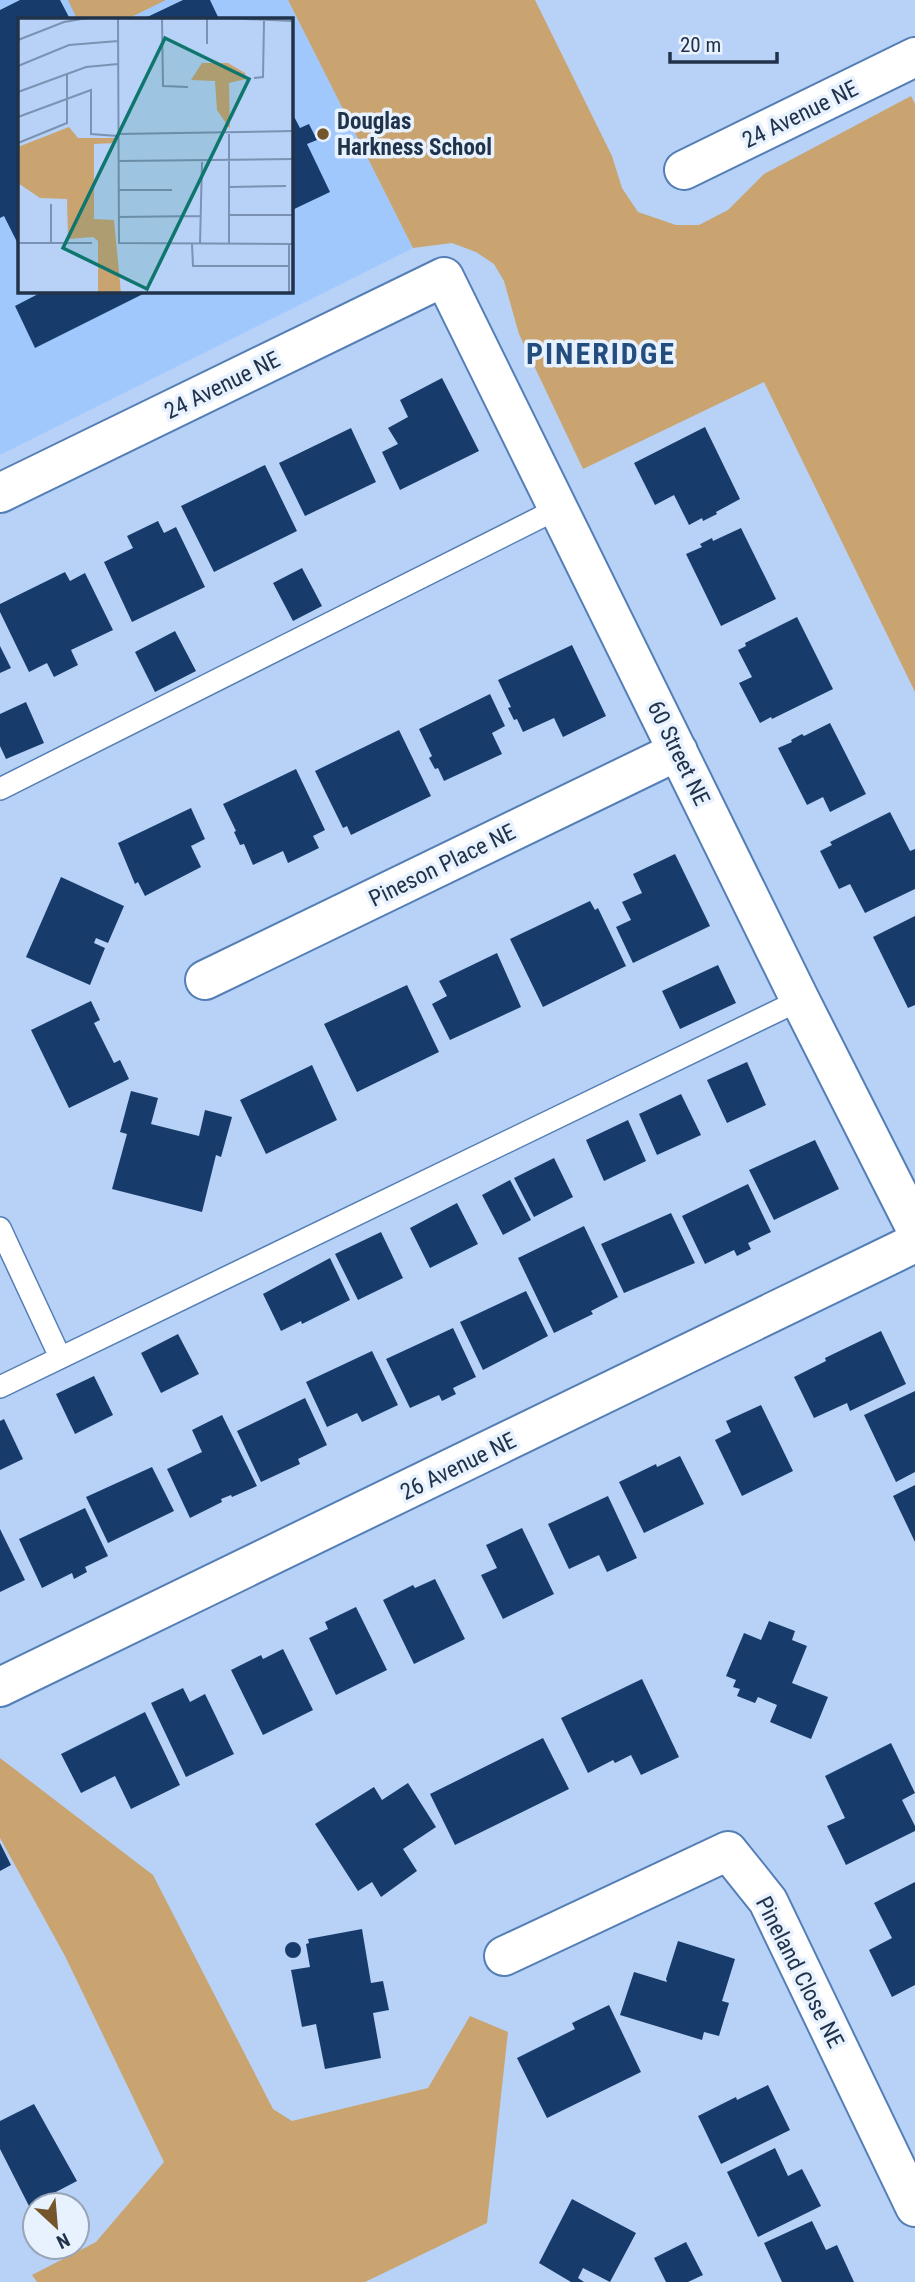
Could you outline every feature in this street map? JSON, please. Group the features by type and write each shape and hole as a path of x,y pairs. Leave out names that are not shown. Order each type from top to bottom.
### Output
{"street":[{"name":"24 Avenue NE","path":"684,170 915,57"},
{"name":"24 Avenue NE","path":"0,494 444,277"},
{"name":"60 Street NE","path":"444,277 800,1000 914,1225"},
{"name":"Pineson Place NE","path":"205,980 678,751"},
{"name":"26 Avenue NE","path":"0,1687 914,1225"},
{"name":"Pineland Close NE","path":"504,1956 728,1852 768,1901 915,2207"}],"lane":[{"path":"0,789 559,508"},
{"path":"0,1387 800,1000"},
{"path":"0,1228 60,1357"}],"shaded area":[{"name":"Douglas Harkness School","path":"0,0 288,0 413,248 0,455"},
{"path":"68,0 166,0 129,18 77,18"},
{"path":"288,0 535,0 612,156 622,188 638,212 676,225 699,225 728,210 764,174 911,96 915,104 915,692 764,382 583,469 519,334 504,281 494,264 476,252 452,243 413,248"},
{"path":"0,1758 153,1875 273,2109 292,2121 428,2088 470,2016 508,2032 487,2223 365,2282 37,2282 32,2275 59,2261 91,2261 91,2245 164,2162 65,1956 0,1838"}],"building":[{"path":"20,0 60,0 69,18 18,18 18,244 4,216 0,218 0,10"},
{"path":"183,0 210,0 219,18 145,18"},
{"path":"292,113 300,128 309,124 317,140 307,144 330,192 292,210"},
{"path":"42,292 147,292 35,348 15,306"},
{"path":"442,378 479,451 400,490 382,452 398,444 388,428 408,417 400,400"},
{"path":"705,427 740,499 716,512 717,514 689,525 674,495 655,505 634,463"},
{"path":"351,428 376,482 305,516 279,463"},
{"path":"265,465 297,531 214,572 181,506"},
{"path":"158,521 164,533 176,527 205,587 132,622 104,562 133,548 127,536"},
{"path":"741,528 776,599 721,626 686,554 702,547 700,544 712,538 713,541"},
{"path":"302,568 322,606 293,621 273,583"},
{"path":"65,572 70,581 85,573 113,630 71,650 78,665 54,677 47,663 29,672 0,612 0,604"},
{"path":"797,617 833,689 760,723 739,683 752,677 738,650 746,646 745,643"},
{"path":"175,631 196,671 155,692 135,652"},
{"path":"572,645 606,716 563,737 554,718 523,732 508,708 511,707 498,680"},
{"path":"0,646 11,668 0,673"},
{"path":"490,694 505,726 492,733 502,754 444,781 429,758 432,756 419,729"},
{"path":"26,702 44,743 6,759 0,746 0,714"},
{"path":"830,723 866,794 830,812 823,797 807,805 778,748 802,734 804,736"},
{"path":"399,730 431,796 351,835 347,826 343,828 315,771"},
{"path":"296,769 325,830 313,836 319,848 288,863 283,851 253,865 244,844 240,845 223,804"},
{"path":"191,808 205,839 191,846 201,867 145,896 138,882 135,884 118,843"},
{"path":"890,812 910,851 915,849 915,889 865,913 850,884 839,889 820,851 832,845 830,842"},
{"path":"675,854 710,926 633,963 616,927 631,920 622,902 642,893 633,874"},
{"path":"61,877 124,906 108,943 96,938 94,943 105,948 90,985 26,957"},
{"path":"590,901 595,910 598,908 626,966 543,1007 510,939"},
{"path":"915,916 915,1005 908,1008 873,937"},
{"path":"497,953 521,1007 450,1040 432,1004 447,996 439,981"},
{"path":"718,965 736,1003 680,1029 662,991"},
{"path":"407,985 439,1052 357,1092 324,1024"},
{"path":"91,1001 100,1020 94,1023 114,1063 120,1060 129,1079 69,1108 31,1030"},
{"path":"747,1062 766,1105 727,1123 707,1080"},
{"path":"312,1065 337,1120 266,1154 240,1100"},
{"path":"131,1091 158,1098 151,1124 199,1136 205,1110 232,1117 221,1157 216,1155 202,1212 112,1189 127,1134 120,1132"},
{"path":"681,1094 701,1135 657,1155 639,1114"},
{"path":"628,1120 646,1161 604,1181 586,1140"},
{"path":"815,1140 839,1189 774,1220 749,1170"},
{"path":"554,1158 573,1197 534,1217 514,1178"},
{"path":"510,1180 531,1220 503,1235 482,1195"},
{"path":"748,1184 771,1232 748,1243 751,1249 737,1256 734,1250 705,1264 682,1216"},
{"path":"457,1203 478,1244 430,1268 410,1228"},
{"path":"671,1213 695,1263 624,1293 601,1244"},
{"path":"584,1226 618,1297 591,1311 593,1314 554,1333 518,1258"},
{"path":"381,1232 403,1278 358,1300 335,1254"},
{"path":"330,1258 350,1300 302,1324 301,1321 281,1331 263,1294"},
{"path":"526,1291 548,1336 483,1370 460,1322"},
{"path":"453,1328 476,1377 453,1388 456,1394 442,1401 439,1395 410,1408 386,1359"},
{"path":"881,1331 906,1384 850,1411 847,1403 814,1418 794,1377 826,1361 825,1358"},
{"path":"178,1334 199,1374 161,1393 141,1353"},
{"path":"372,1351 398,1405 362,1422 357,1413 327,1427 306,1382"},
{"path":"94,1376 113,1415 75,1434 56,1394"},
{"path":"915,1391 915,1472 896,1482 864,1415"},
{"path":"305,1398 327,1445 298,1459 300,1464 261,1482 237,1431"},
{"path":"761,1405 793,1471 742,1496 715,1440 731,1432 726,1421"},
{"path":"222,1415 257,1486 221,1499 222,1502 190,1518 167,1469 202,1452 192,1430"},
{"path":"4,1419 23,1459 0,1470 0,1421"},
{"path":"680,1456 704,1504 644,1533 619,1482"},
{"path":"152,1467 174,1511 108,1543 86,1497"},
{"path":"915,1485 915,1542 893,1496"},
{"path":"608,1496 637,1558 607,1572 599,1555 569,1569 548,1524"},
{"path":"85,1508 108,1556 85,1567 87,1572 74,1579 72,1573 42,1588 19,1539"},
{"path":"522,1528 554,1594 503,1619 481,1575 497,1568 486,1545"},
{"path":"0,1529 25,1580 0,1592"},
{"path":"435,1579 465,1639 414,1664 383,1600 413,1585 415,1588"},
{"path":"356,1607 387,1670 336,1695 309,1638 328,1629 325,1622"},
{"path":"769,1621 795,1631 792,1640 807,1646 792,1683 828,1697 811,1739 770,1722 777,1705 758,1697 755,1703 737,1696 740,1689 733,1687 736,1680 726,1676 744,1633 761,1640"},
{"path":"283,1649 313,1710 263,1735 231,1670 261,1655 263,1659"},
{"path":"642,1679 679,1757 641,1775 631,1755 615,1763 613,1760 588,1773 561,1718"},
{"path":"183,1688 190,1702 205,1694 234,1754 186,1777 151,1703"},
{"path":"145,1712 180,1785 131,1809 115,1776 81,1793 61,1754"},
{"path":"543,1738 569,1789 455,1845 430,1794"},
{"path":"891,1743 915,1793 902,1800 915,1831 846,1865 827,1826 845,1818 825,1776"},
{"path":"408,1783 436,1827 403,1849 417,1871 381,1897 372,1882 358,1891 315,1824 374,1787 382,1800"},
{"path":"0,1843 11,1865 0,1871"},
{"path":"915,1882 915,1985 892,1997 869,1950 892,1938 874,1903"},
{"path":"362,1929 371,1983 383,1981 389,2010 373,2013 381,2058 325,2069 316,2024 302,2027 291,1970 310,1967 306,1944 309,1943 308,1939"},
{"path":"678,1941 735,1959 722,2001 729,2003 719,2036 704,2032 702,2040 620,2015 634,1972 667,1982"},
{"path":"290,1942 296,1942 301,1950 299,1956 290,1958 285,1953 285,1947"},
{"path":"609,2005 641,2072 547,2118 517,2058 575,2029 572,2023"},
{"path":"768,2085 790,2130 721,2164 698,2116"},
{"path":"34,2104 77,2181 58,2191 21,2191 0,2149 0,2121"},
{"path":"775,2148 788,2176 802,2169 821,2206 758,2237 727,2172"},
{"path":"572,2199 636,2233 610,2282 583,2268 578,2278 584,2282 571,2282 539,2263"},
{"path":"812,2221 826,2250 837,2245 854,2282 782,2282 764,2243"},
{"path":"686,2242 703,2275 688,2282 666,2282 654,2258"}],"place":[{"name":"Douglas Harkness School","path":"323,134"}],"district":[{"name":"PINERIDGE","path":"601,354"}]}
